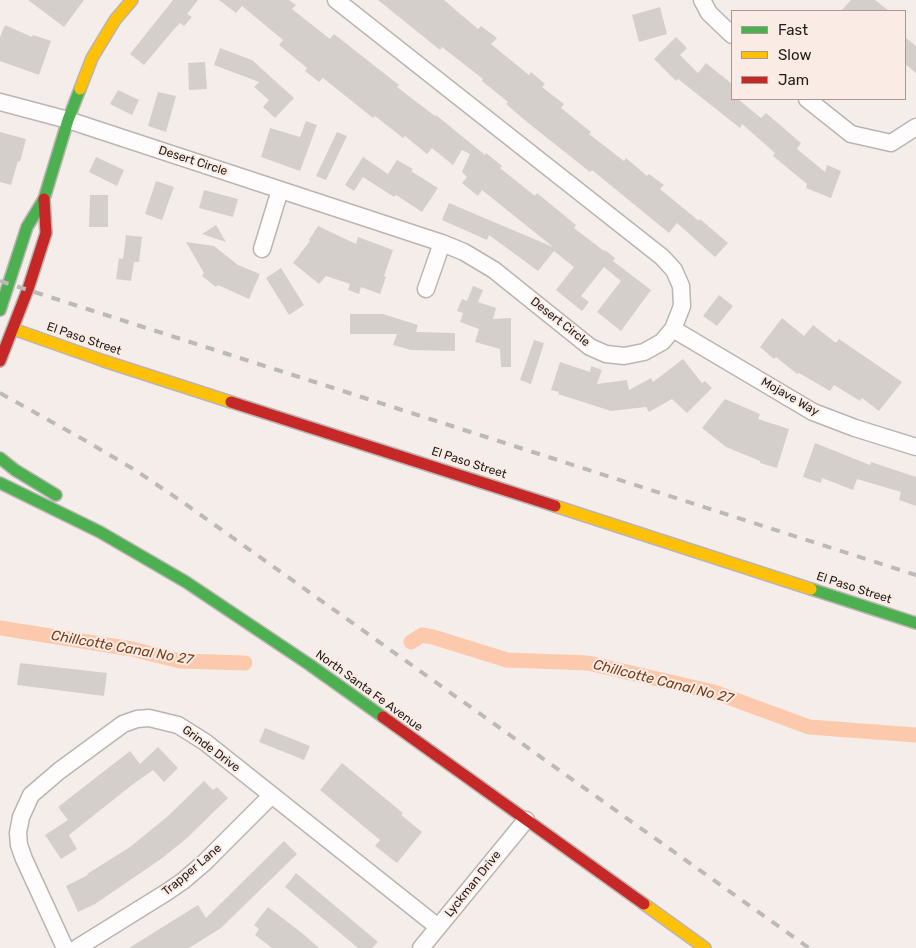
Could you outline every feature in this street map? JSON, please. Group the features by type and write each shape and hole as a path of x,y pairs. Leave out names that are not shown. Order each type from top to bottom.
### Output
{"main road":[{"path":"0,310 27,227 44,198 68,120 92,58 115,20 132,0"},
{"path":"0,361 46,233 44,198"},
{"name":"El Paso Street","path":"13,329 104,361 916,623"},
{"path":"0,458 15,470 66,499"},
{"name":"North Santa Fe Avenue","path":"0,483 100,532 186,582 310,666 705,948"},
{"path":"154,550 170,560 186,582"}],"street":[{"name":"Desert Circle","path":"0,102 68,120 442,243 464,252 494,270 590,347 606,354 624,356 644,352 662,342 674,329 682,306 681,286 674,270 662,257 336,0"},
{"path":"702,0 709,13 731,34"},
{"path":"807,100 851,134 891,143 916,127"},
{"path":"262,249 280,190"},
{"path":"426,289 442,243"},
{"name":"Mojave Way","path":"674,329 813,412 855,428 916,447"},
{"name":"Grinde Drive","path":"65,948 19,846 18,833 21,817 31,795 40,786 123,724 137,719 149,718 178,725 205,742 438,927"},
{"name":"Trapper Lane","path":"77,948 183,881 204,863 271,796"},
{"name":"Lyckman Drive","path":"421,948 526,820"}],"building":[{"path":"28,0 84,0 64,27"},
{"path":"173,0 198,0 187,14 192,17 184,26 180,23 175,28 144,65 130,54"},
{"path":"219,0 289,0 296,5 292,9 330,39 334,34 399,85 397,87 436,115 485,155 486,153 502,166 500,168 535,196 537,193 576,225 574,228 615,258 613,261 651,290 621,331 597,312 621,281 604,267 581,296 589,302 582,311 556,290 574,267 554,251 538,271 489,235 487,240 442,220 449,203 553,247 482,190 478,196 462,183 467,177 462,172 470,154 462,150 453,165 432,148 427,154 405,136 403,138 375,116 373,118 323,78 319,82 305,71 307,68 279,45 283,40 242,6 236,13"},
{"path":"378,0 444,0 478,29 481,26 497,38 491,44 529,75 531,72 545,84 542,87 564,104 561,108 591,132 589,134 624,161 626,158 647,176 649,174 664,185 660,189 728,243 715,257 677,223 669,233 592,170 590,172 527,122 506,104 508,102 482,81 483,79 442,47 440,50"},
{"path":"851,0 875,0 888,10 842,10"},
{"path":"660,7 667,34 639,42 632,15"},
{"path":"5,25 32,37 33,35 51,41 39,75 0,61 0,37"},
{"path":"676,37 687,48 680,55 698,73 706,63 731,83 731,100 739,100 761,118 766,113 801,143 797,149 825,172 827,165 841,171 831,198 806,188 807,184 773,156 775,153 742,124 740,128 678,79 676,81 654,59"},
{"path":"906,38 916,46 916,73 906,65"},
{"path":"220,48 252,60 294,98 275,118 263,107 269,100 254,87 259,82 214,65"},
{"path":"205,62 207,89 189,90 188,63"},
{"path":"118,90 139,100 132,115 110,104"},
{"path":"158,92 176,96 166,132 148,126"},
{"path":"306,121 317,125 300,171 261,157 270,128 300,137"},
{"path":"0,132 26,139 11,185 0,182"},
{"path":"337,132 347,136 326,180 316,176"},
{"path":"96,157 124,170 117,186 89,172"},
{"path":"363,157 388,174 397,160 413,169 411,171 438,188 422,212 363,177 354,191 345,185"},
{"path":"156,181 174,187 162,220 145,214"},
{"path":"204,190 238,199 233,217 199,208"},
{"path":"90,195 108,195 108,227 89,227"},
{"path":"216,225 226,242 202,234"},
{"path":"318,226 356,244 358,237 393,250 380,294 361,287 359,294 348,290 350,284 326,276 319,284 293,263 310,241"},
{"path":"126,235 142,237 139,262 134,262 131,281 116,279 119,258 123,259"},
{"path":"186,242 214,246 238,265 260,274 249,299 218,285 216,287 202,276 204,273"},
{"path":"281,268 304,305 289,315 266,278"},
{"path":"473,286 483,290 478,302 496,308 493,319 511,318 511,367 501,367 500,349 475,342 479,329 460,322 463,313 457,311 462,299 467,301"},
{"path":"719,295 733,306 717,326 703,316"},
{"path":"350,314 383,314 418,325 416,332 455,333 455,351 411,350 393,345 397,334 350,334"},
{"path":"782,318 804,336 813,325 836,343 839,339 902,382 879,411 862,398 860,401 834,385 830,391 799,373 797,374 760,347"},
{"path":"534,340 544,343 531,384 520,380"},
{"path":"683,359 702,383 705,381 712,388 687,413 672,399 649,412 646,407 611,411 551,390 560,362 590,372 591,366 602,370 597,384 627,380 629,390 651,378 653,382"},
{"path":"725,399 760,414 758,419 789,429 777,468 760,463 760,461 726,447 702,428"},
{"path":"815,443 870,465 871,462 916,477 916,506 899,500 901,492 857,479 853,490 822,478 821,483 803,477"},
{"path":"20,663 107,673 104,696 17,685"},
{"path":"265,728 310,746 304,760 259,742"},
{"path":"158,747 178,768 164,782 153,770 132,785 69,835 77,849 61,859 45,835 68,820 58,807 130,751 140,764"},
{"path":"342,763 403,813 401,815 422,832 397,863 375,846 380,840 320,790"},
{"path":"204,781 213,790 217,787 228,798 186,839 161,859 95,904 78,912 66,886 88,875 130,847 168,816"},
{"path":"284,841 297,854 221,928 189,948 129,948 198,905 206,918"},
{"path":"296,873 378,942 372,948 358,948 285,887"},
{"path":"268,907 319,948 272,948 255,935 259,929 254,925"}],"waterway":[{"name":"Chillcotte Canal No 27","path":"0,628 132,649 180,661 245,663"},
{"name":"Chillcotte Canal No 27","path":"411,642 422,635 507,660 588,663 714,692 809,727 916,735"}],"railway":[{"path":"0,281 916,575"},
{"path":"0,393 135,470 184,503 809,948"}],"traffic: fast":[{"path":"0,310 27,227 44,199 68,120 80,89"},
{"path":"0,458 15,470 56,495"},
{"path":"0,483 100,532 186,582 310,665 383,717"},
{"path":"811,589 916,623"}],"traffic: slow":[{"path":"80,89 92,58 115,20 132,0"},
{"path":"13,329 231,402"},
{"path":"555,506 811,589"},
{"path":"644,904 705,948"}],"traffic: jam":[{"path":"0,361 28,289 46,233 44,199"},
{"path":"231,402 555,506"},
{"path":"383,717 644,904"}]}
